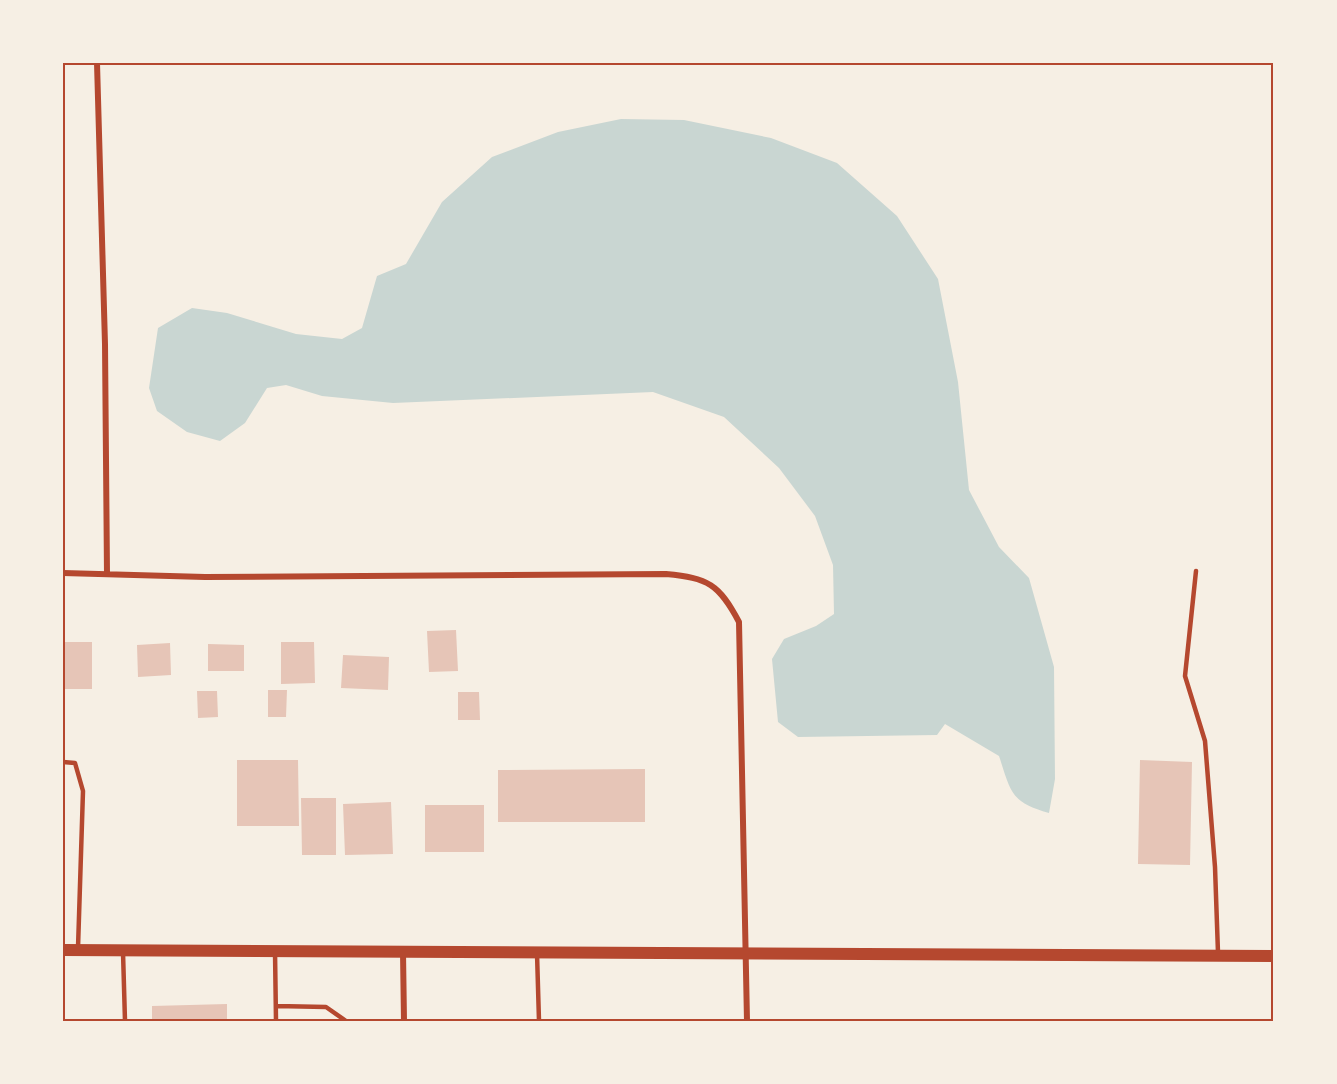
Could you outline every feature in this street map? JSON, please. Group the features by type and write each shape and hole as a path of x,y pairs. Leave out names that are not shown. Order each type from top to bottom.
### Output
{"main road":[{"path":"63,950 1274,956"}],"street":[{"path":"97,63 105,344 107,574"},
{"path":"63,573 205,577 666,574 694,577 709,584 727,598 739,622 747,1021"},
{"path":"403,952 404,1021"}],"lane":[{"path":"1196,572 1185,676 1205,741 1215,867 1218,956"},
{"path":"63,762 75,763 83,791 78,950"},
{"path":"123,950 125,1021"},
{"path":"275,951 276,1021"},
{"path":"537,953 539,1021"},
{"path":"276,1006 326,1007 346,1021"}],"shaded area":[{"path":"621,119 684,120 771,138 837,163 897,216 938,279 958,382 969,490 999,547 1029,578 1054,667 1055,779 1049,813 1026,805 1019,800 1006,779 999,756 945,724 937,735 798,737 778,722 772,659 784,639 816,626 834,614 833,565 815,516 779,468 724,417 653,392 393,403 322,396 286,385 267,388 245,423 220,441 187,432 157,411 149,388 158,328 192,308 227,313 296,334 342,339 362,328 377,276 406,264 442,202 492,157 558,132"}],"building":[{"path":"456,630 458,671 429,672 427,631"},
{"path":"63,642 92,642 92,689 63,689"},
{"path":"281,642 314,642 315,683 281,684"},
{"path":"170,643 171,675 138,677 137,645"},
{"path":"208,644 244,645 244,671 208,671"},
{"path":"343,655 389,657 388,690 341,688"},
{"path":"268,690 287,690 286,717 268,717"},
{"path":"197,691 217,691 218,717 198,718"},
{"path":"458,692 479,692 480,720 458,720"},
{"path":"237,760 298,760 299,826 237,826"},
{"path":"1140,760 1192,762 1190,865 1138,864"},
{"path":"645,769 645,822 498,822 498,770"},
{"path":"301,798 336,798 336,855 302,855"},
{"path":"391,802 393,854 345,855 343,804"},
{"path":"425,805 484,805 484,852 425,852"},
{"path":"227,1004 227,1021 152,1021 152,1006"}]}
